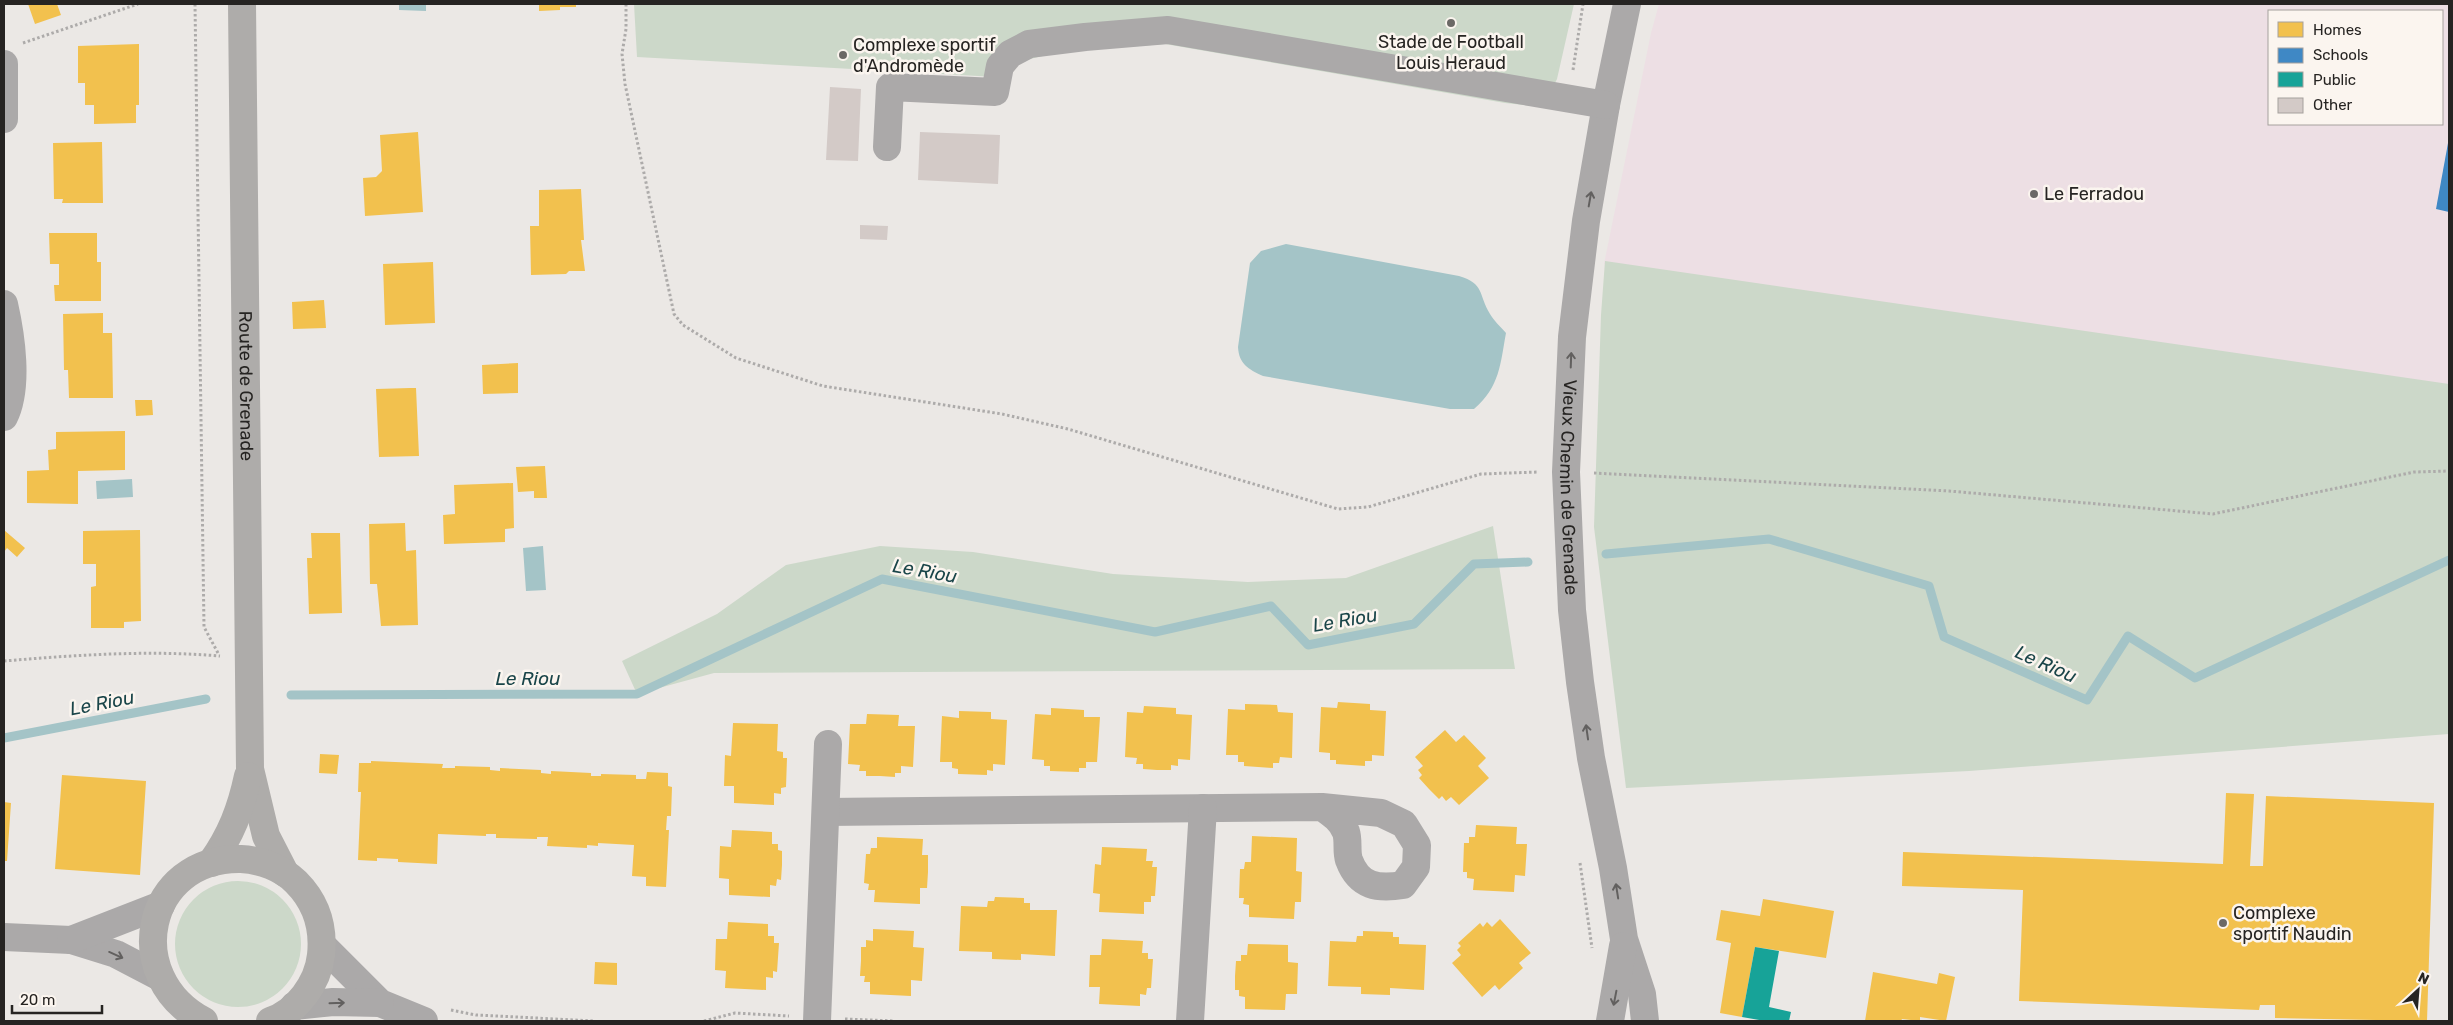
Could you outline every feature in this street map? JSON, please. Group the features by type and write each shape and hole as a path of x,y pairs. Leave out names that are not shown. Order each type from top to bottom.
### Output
{"main road":[{"name":"Route de Grenade","path":"242,4 250,769"},
{"path":"211,863 226,842 240,810 250,769"},
{"path":"250,769 266,836 285,873"},
{"path":"204,1021 178,1003 160,977 154,960 152,941 155,922 161,905 172,888 187,874 211,863 229,859 249,859 268,864 285,873 303,889 315,910 322,933 320,962 306,994 278,1017"}],"street":[{"name":"Vieux Chemin de Grenade","path":"1627,4 1606,105 1586,221 1572,337 1566,482 1572,610 1591,758 1613,868 1624,939 1642,994 1645,1021"},
{"path":"887,147 890,87 995,92 1000,66 1010,54 1029,44 1168,30 1606,105"},
{"path":"4,119 8,53"},
{"path":"4,304 9,326 13,372 4,417"},
{"path":"816,1021 828,744"},
{"path":"826,812 1322,807"},
{"path":"1190,1021 1203,808"},
{"path":"71,940 161,905"},
{"path":"4,937 71,940 116,954 160,977"},
{"name":"Vieux Chemin de Grenade","path":"1610,1021 1624,939"},
{"path":"322,945 380,1002 424,1021"},
{"path":"278,1017 334,1002 380,1002"}],"path":[{"path":"8,53 22,43 138,4"},
{"path":"4,662 95,653 190,653 220,656 204,627 195,4"},
{"path":"626,4 626,29 622,54 625,84 674,314 683,325 736,358 822,386 1002,414 1068,429 1338,509 1368,507 1482,474 1544,472"},
{"path":"1593,473 1949,491 2213,514 2414,472 2449,470"},
{"path":"449,1010 476,1014 595,1021"}],"shaded area":[{"name":"Le Ferradou","path":"1659,4 2449,4 2449,385 1604,264 1651,33"}],"green space":[{"name":"Complexe sportif d'Andromède","path":"634,4 1574,4 1557,79 1543,107 1505,103 1165,44 1060,52 1021,61 996,77 637,57"},
{"path":"1605,261 2449,384 2449,734 1969,771 1626,788 1594,527 1601,315"},
{"path":"1493,526 1515,669 714,673 637,694 622,661 717,614 786,565 880,546 973,552 1113,574 1248,582 1346,578"},
{"path":"238,881 262,886 282,900 296,920 301,944 296,968 282,988 262,1002 238,1007 214,1002 194,988 180,968 175,944 180,920 194,900 214,886"}],"water":[{"path":"399,4 426,4 426,11 399,10"},
{"path":"1286,244 1459,276 1473,282 1480,290 1492,317 1506,333 1498,374 1483,400 1474,409 1450,409 1263,376 1245,365 1240,358 1238,347 1250,263 1261,251"},
{"path":"132,479 133,497 97,499 96,481"},
{"path":"543,546 546,590 526,591 523,548"}],"building: Homes":[{"path":"28,4 57,4 61,15 35,24"},
{"path":"539,4 576,4 576,7 560,7 560,10 539,11"},
{"path":"139,44 139,105 136,105 136,123 94,124 94,105 85,105 85,83 78,83 78,46"},
{"path":"418,132 423,212 365,216 363,178 376,177 382,171 380,135"},
{"path":"102,142 103,203 62,203 63,199 54,199 53,143"},
{"path":"581,189 584,240 581,240 585,271 569,271 566,274 531,275 530,226 539,226 539,190"},
{"path":"49,233 97,233 97,262 101,262 101,301 55,301 54,285 59,285 59,264 50,264"},
{"path":"433,262 435,323 385,325 383,264"},
{"path":"324,300 326,328 293,329 292,302"},
{"path":"103,313 103,333 112,333 113,398 69,398 68,370 64,370 63,314"},
{"path":"518,363 518,393 483,394 482,365"},
{"path":"416,388 419,456 379,457 376,389"},
{"path":"135,400 152,400 153,415 136,416"},
{"path":"125,431 125,470 78,471 78,504 27,503 27,471 49,470 48,450 56,449 56,432"},
{"path":"545,466 547,498 534,498 534,491 518,492 516,467"},
{"path":"513,483 514,528 505,529 505,542 444,544 443,515 455,514 454,485"},
{"path":"405,523 406,551 416,550 418,625 381,626 377,584 370,584 369,524"},
{"path":"4,530 25,548 17,557 7,548 4,552"},
{"path":"140,530 141,621 124,622 124,628 91,628 91,587 96,586 96,564 83,564 83,531"},
{"path":"311,533 340,533 342,613 309,614 307,558 312,558"},
{"path":"1338,702 1370,704 1370,710 1386,711 1384,756 1372,755 1372,761 1365,761 1365,766 1336,764 1336,760 1330,760 1330,753 1319,752 1321,707 1337,708"},
{"path":"1245,704 1277,705 1278,712 1293,713 1292,758 1280,757 1279,763 1273,763 1273,768 1244,766 1244,762 1238,762 1238,755 1226,755 1228,709 1245,710"},
{"path":"1144,706 1176,708 1176,714 1192,715 1190,760 1178,759 1178,766 1171,765 1171,770 1157,770 1143,769 1143,764 1136,764 1137,758 1125,757 1127,712 1143,713"},
{"path":"1051,708 1084,710 1084,717 1100,717 1097,762 1086,762 1086,768 1079,768 1079,772 1050,771 1050,766 1044,766 1044,760 1032,759 1035,714 1051,715"},
{"path":"959,711 991,712 991,719 1007,720 1005,765 993,764 993,771 987,770 987,775 958,774 958,769 952,768 952,762 940,762 942,716 959,718"},
{"path":"867,714 899,715 898,726 915,726 913,767 901,766 901,773 895,773 895,777 866,776 866,771 859,771 860,765 848,764 850,724 866,724"},
{"path":"733,723 778,724 777,751 783,752 783,758 787,758 786,787 781,788 781,794 774,793 774,805 734,803 734,786 724,786 725,755 731,756"},
{"path":"1445,730 1456,742 1464,735 1486,758 1478,766 1489,778 1459,805 1451,797 1446,801 1442,796 1439,799 1429,789 1419,778 1422,775 1418,770 1423,766 1415,757"},
{"path":"320,754 339,755 337,774 319,773"},
{"path":"371,761 443,764 442,768 455,768 455,766 490,767 490,770 500,771 500,768 541,770 541,773 551,774 551,771 591,773 591,776 601,776 601,774 636,775 636,779 646,779 647,772 668,773 668,786 672,787 671,816 667,816 666,830 669,830 666,887 646,886 646,877 632,876 634,845 598,843 598,846 587,845 587,848 547,846 548,837 537,837 537,839 496,838 496,834 486,834 486,836 438,834 437,864 398,862 398,859 377,858 377,861 358,860 361,792 358,792 359,763 371,763"},
{"path":"62,775 146,781 140,875 55,869"},
{"name":"Complexe sportif Naudin","path":"2226,793 2254,794 2250,866 2263,866 2266,796 2434,803 2427,1021 2275,1018 2275,1005 2260,1005 2259,1010 2019,1001 2023,890 1902,886 1903,852 2223,864"},
{"path":"4,802 11,803 7,861 4,861"},
{"path":"1476,825 1517,827 1516,844 1527,844 1525,876 1515,875 1514,892 1473,890 1474,879 1467,878 1467,872 1463,872 1464,843 1469,843 1469,837 1475,837"},
{"path":"732,830 772,832 772,844 778,844 778,850 782,851 782,865 781,880 777,879 776,886 770,885 770,897 729,895 729,879 719,878 720,846 731,847"},
{"path":"1252,836 1297,838 1296,871 1302,872 1301,902 1295,902 1294,919 1249,917 1249,905 1243,904 1244,898 1239,898 1240,869 1244,869 1245,862 1251,862"},
{"path":"877,837 923,839 922,855 928,855 928,872 927,888 920,888 920,904 874,902 875,890 868,890 869,884 864,883 866,854 870,854 871,848 877,848"},
{"path":"1102,847 1147,849 1146,861 1153,861 1152,867 1157,867 1155,896 1151,896 1151,902 1144,902 1144,914 1099,912 1100,894 1093,893 1095,864 1101,865"},
{"path":"995,897 1024,898 1024,903 1030,903 1030,910 1057,910 1055,956 1021,954 1021,960 992,959 992,952 959,951 961,906 987,907 988,901 994,901"},
{"path":"1763,899 1834,911 1826,958 1755,947 1742,1017 1720,1013 1731,943 1716,940 1721,910 1760,916"},
{"path":"1500,919 1531,953 1519,963 1523,968 1499,990 1495,985 1482,997 1452,963 1461,955 1457,950 1461,946 1458,943 1480,923 1483,927 1487,922 1492,927"},
{"path":"728,922 768,924 768,936 774,936 774,943 779,943 777,972 773,971 773,978 766,977 766,990 725,988 726,971 715,970 716,939 727,939"},
{"path":"873,929 914,931 913,947 924,948 922,981 911,980 911,996 870,994 870,982 864,982 865,976 860,976 861,947 866,947 866,940 873,941"},
{"path":"1363,931 1393,932 1393,937 1399,937 1399,944 1426,945 1424,990 1390,988 1390,995 1361,994 1361,987 1328,986 1330,941 1356,942 1357,936 1363,936"},
{"path":"1102,939 1143,941 1142,953 1148,953 1148,959 1153,959 1151,988 1147,988 1146,995 1140,994 1140,1006 1099,1004 1100,987 1089,987 1090,955 1101,955"},
{"path":"1248,944 1288,945 1288,962 1298,963 1297,994 1286,994 1285,1010 1245,1009 1245,997 1239,996 1239,990 1235,990 1235,976 1236,961 1241,961 1241,955 1247,955"},
{"path":"595,962 617,963 617,985 594,984"},
{"path":"1873,972 1937,984 1939,973 1955,977 1946,1021 1920,1017 1920,1021 1902,1019 1901,1021 1865,1021"}],"building: Schools":[{"path":"2449,144 2449,212 2436,209"}],"building: Public":[{"path":"1755,947 1779,951 1769,1007 1791,1012 1789,1021 1765,1021 1742,1017"}],"building: Other":[{"path":"830,87 861,89 858,161 826,160"},
{"path":"920,132 1000,135 998,184 918,180"},
{"path":"860,225 888,226 887,240 860,239"}],"waterway":[{"name":"Le Riou","path":"1606,554 1769,539 1929,586 1944,637 2087,700 2128,636 2195,678 2449,560"},
{"name":"Le Riou","path":"291,695 637,694 882,579 1155,632 1271,606 1308,645 1414,624 1474,564 1528,562"},
{"name":"Le Riou","path":"4,738 206,699"}],"place":[{"name":"Stade de Football Louis Heraud","path":"1451,23"},
{"name":"Complexe sportif d'Andromède","path":"843,55"},
{"name":"Le Ferradou","path":"2034,194"},
{"name":"Complexe sportif Naudin","path":"2223,923"}]}
